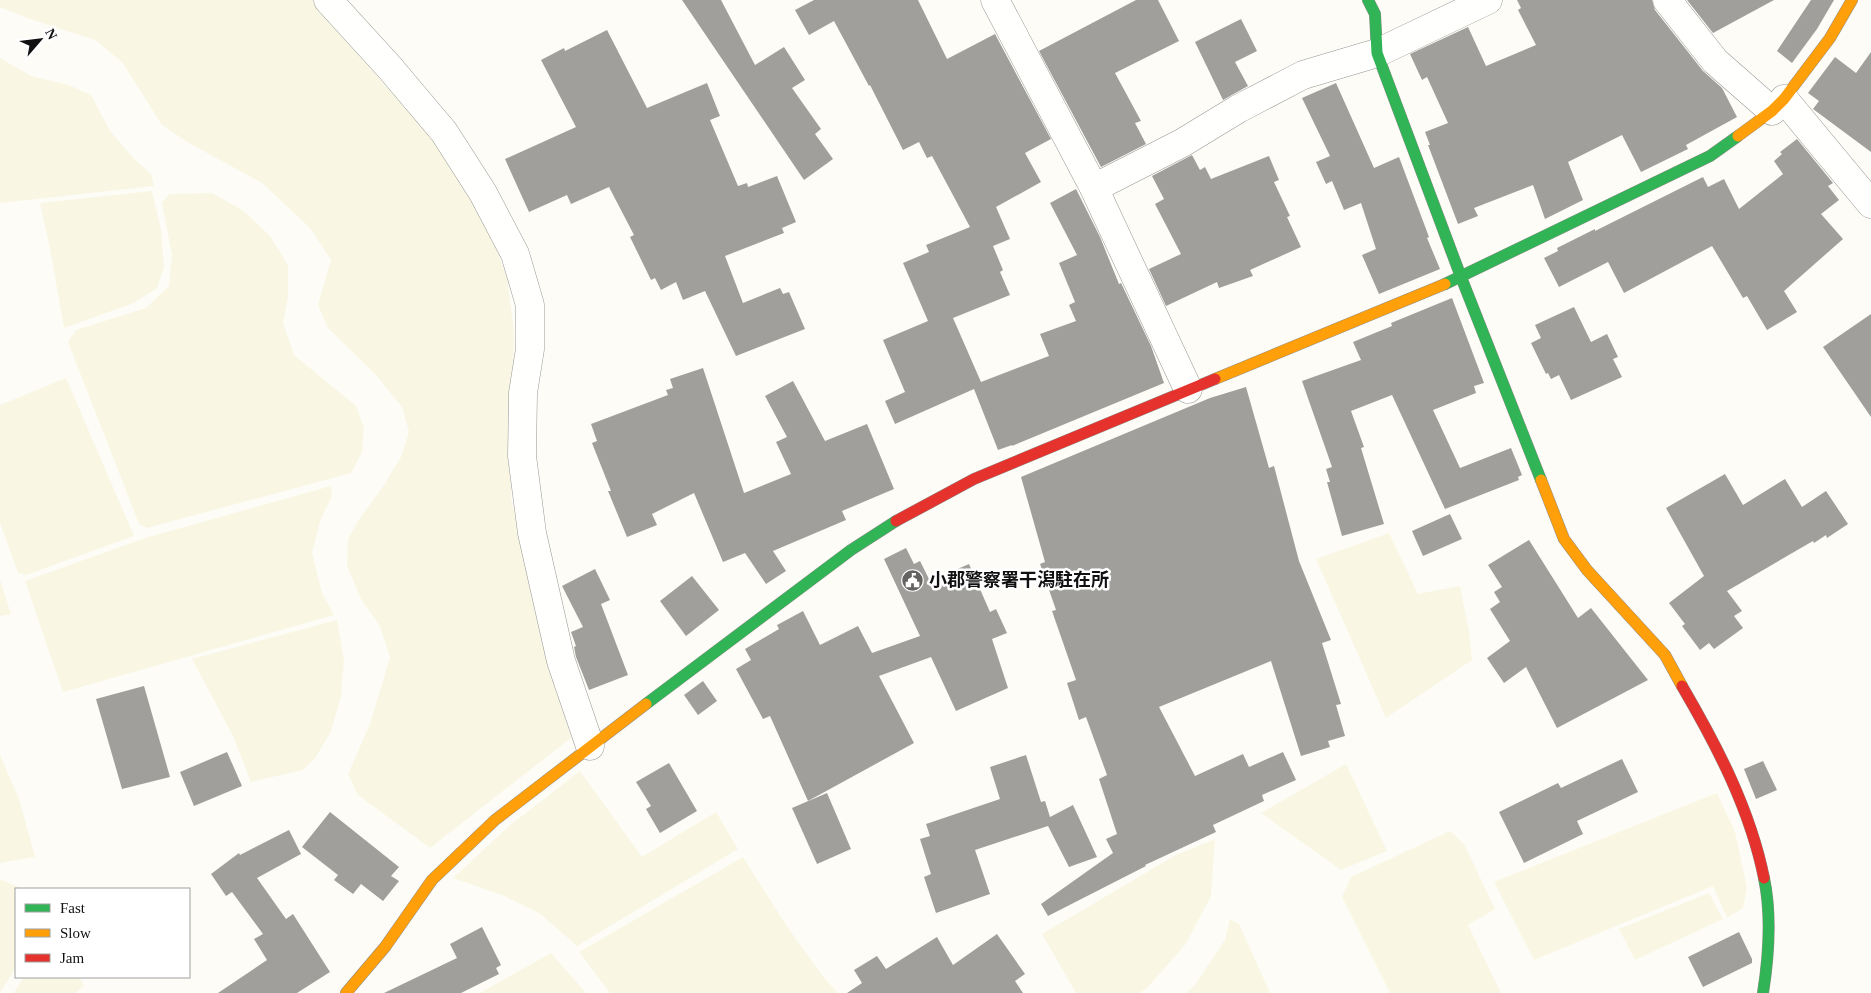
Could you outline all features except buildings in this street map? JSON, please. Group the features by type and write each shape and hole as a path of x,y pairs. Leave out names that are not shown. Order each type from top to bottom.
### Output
{"street":[{"path":"328,0 390,68 444,132 483,193 515,254 530,305 530,349 523,393 522,456 532,533 561,661 590,746"},
{"path":"995,0 1094,188 1188,389"},
{"path":"1368,0 1375,14 1377,53 1461,277 1564,539 1587,570 1665,655 1703,722 1732,780 1758,848 1768,898 1768,958 1763,993"},
{"path":"1094,188 1182,143 1238,108 1303,75 1377,53 1488,0"},
{"path":"1666,0 1715,61 1778,105 1871,204"},
{"path":"346,993 385,947 432,880 496,820 590,746 850,550 909,513 974,479 1461,277 1710,156 1778,105 1830,38 1852,0"}],"shaded area":[{"path":"0,0 313,0 358,55 447,155 480,208 507,277 514,333 511,497 532,599 571,738 430,848 358,795 348,774 370,724 390,657 380,626 361,599 347,566 348,539 401,457 409,432 402,407 376,375 328,328 318,305 331,260 310,228 262,183 187,142 162,125 122,62 95,40 0,7"},
{"path":"0,58 31,76 69,85 91,95 110,131 134,159 151,174 154,186 0,203"},
{"path":"152,191 161,230 164,267 157,288 134,303 64,328 40,203"},
{"path":"212,193 244,211 270,236 288,265 288,297 283,323 294,355 356,406 364,428 362,452 351,473 147,528 139,524 68,342 76,330 146,308 169,286 172,255 162,203 169,194"},
{"path":"66,378 134,536 26,575 18,573 0,523 0,405"},
{"path":"331,486 332,496 320,521 312,553 322,593 334,615 63,692 25,581 145,538"},
{"path":"1389,533 1418,594 1460,586 1469,631 1472,660 1386,718 1316,559"},
{"path":"0,580 11,614 0,616"},
{"path":"337,620 344,660 341,696 331,731 316,757 303,770 251,782 233,736 192,659"},
{"path":"0,755 19,799 35,857 0,863"},
{"path":"1346,764 1387,851 1341,870 1261,813"},
{"path":"580,771 642,857 716,812 738,849 577,946 539,913 502,895 453,878 509,826"},
{"path":"1717,793 1735,832 1747,888 1743,908 1727,918 1713,886 1534,960 1494,882"},
{"path":"1450,831 1464,844 1495,909 1468,925 1501,993 1390,993 1342,897 1351,877"},
{"path":"1215,839 1211,896 1185,945 1146,989 1139,993 1076,993 1042,934 1176,855"},
{"path":"743,857 788,928 825,979 838,993 610,993 579,952"},
{"path":"0,879 21,888 15,888 15,969 0,993"},
{"path":"1709,893 1723,919 1635,960 1619,929"},
{"path":"1230,919 1239,924 1270,993 1186,993 1195,985 1225,940"},
{"path":"551,953 586,993 480,993"},
{"path":"23,978 80,978 84,986 75,993 14,993"}],"traffic: fast":[{"path":"1368,0 1375,14 1377,53 1461,277 1541,480"},
{"path":"1445,284 1710,156 1738,136"},
{"path":"646,704 851,550 896,521"},
{"path":"1763,993 1769,935 1764,878"}],"traffic: slow":[{"path":"1738,136 1772,111 1784,99 1830,38 1852,0"},
{"path":"1215,379 1445,284"},
{"path":"1541,480 1564,539 1587,570 1665,655 1682,686"},
{"path":"346,993 385,947 432,880 495,820 646,704"}],"traffic: jam":[{"path":"896,521 974,479 1215,379"},
{"path":"1682,686 1708,732 1731,779 1750,827 1764,878"}],"place":[{"name":"小郡警察署干潟駐在所","path":"913,580"}]}
